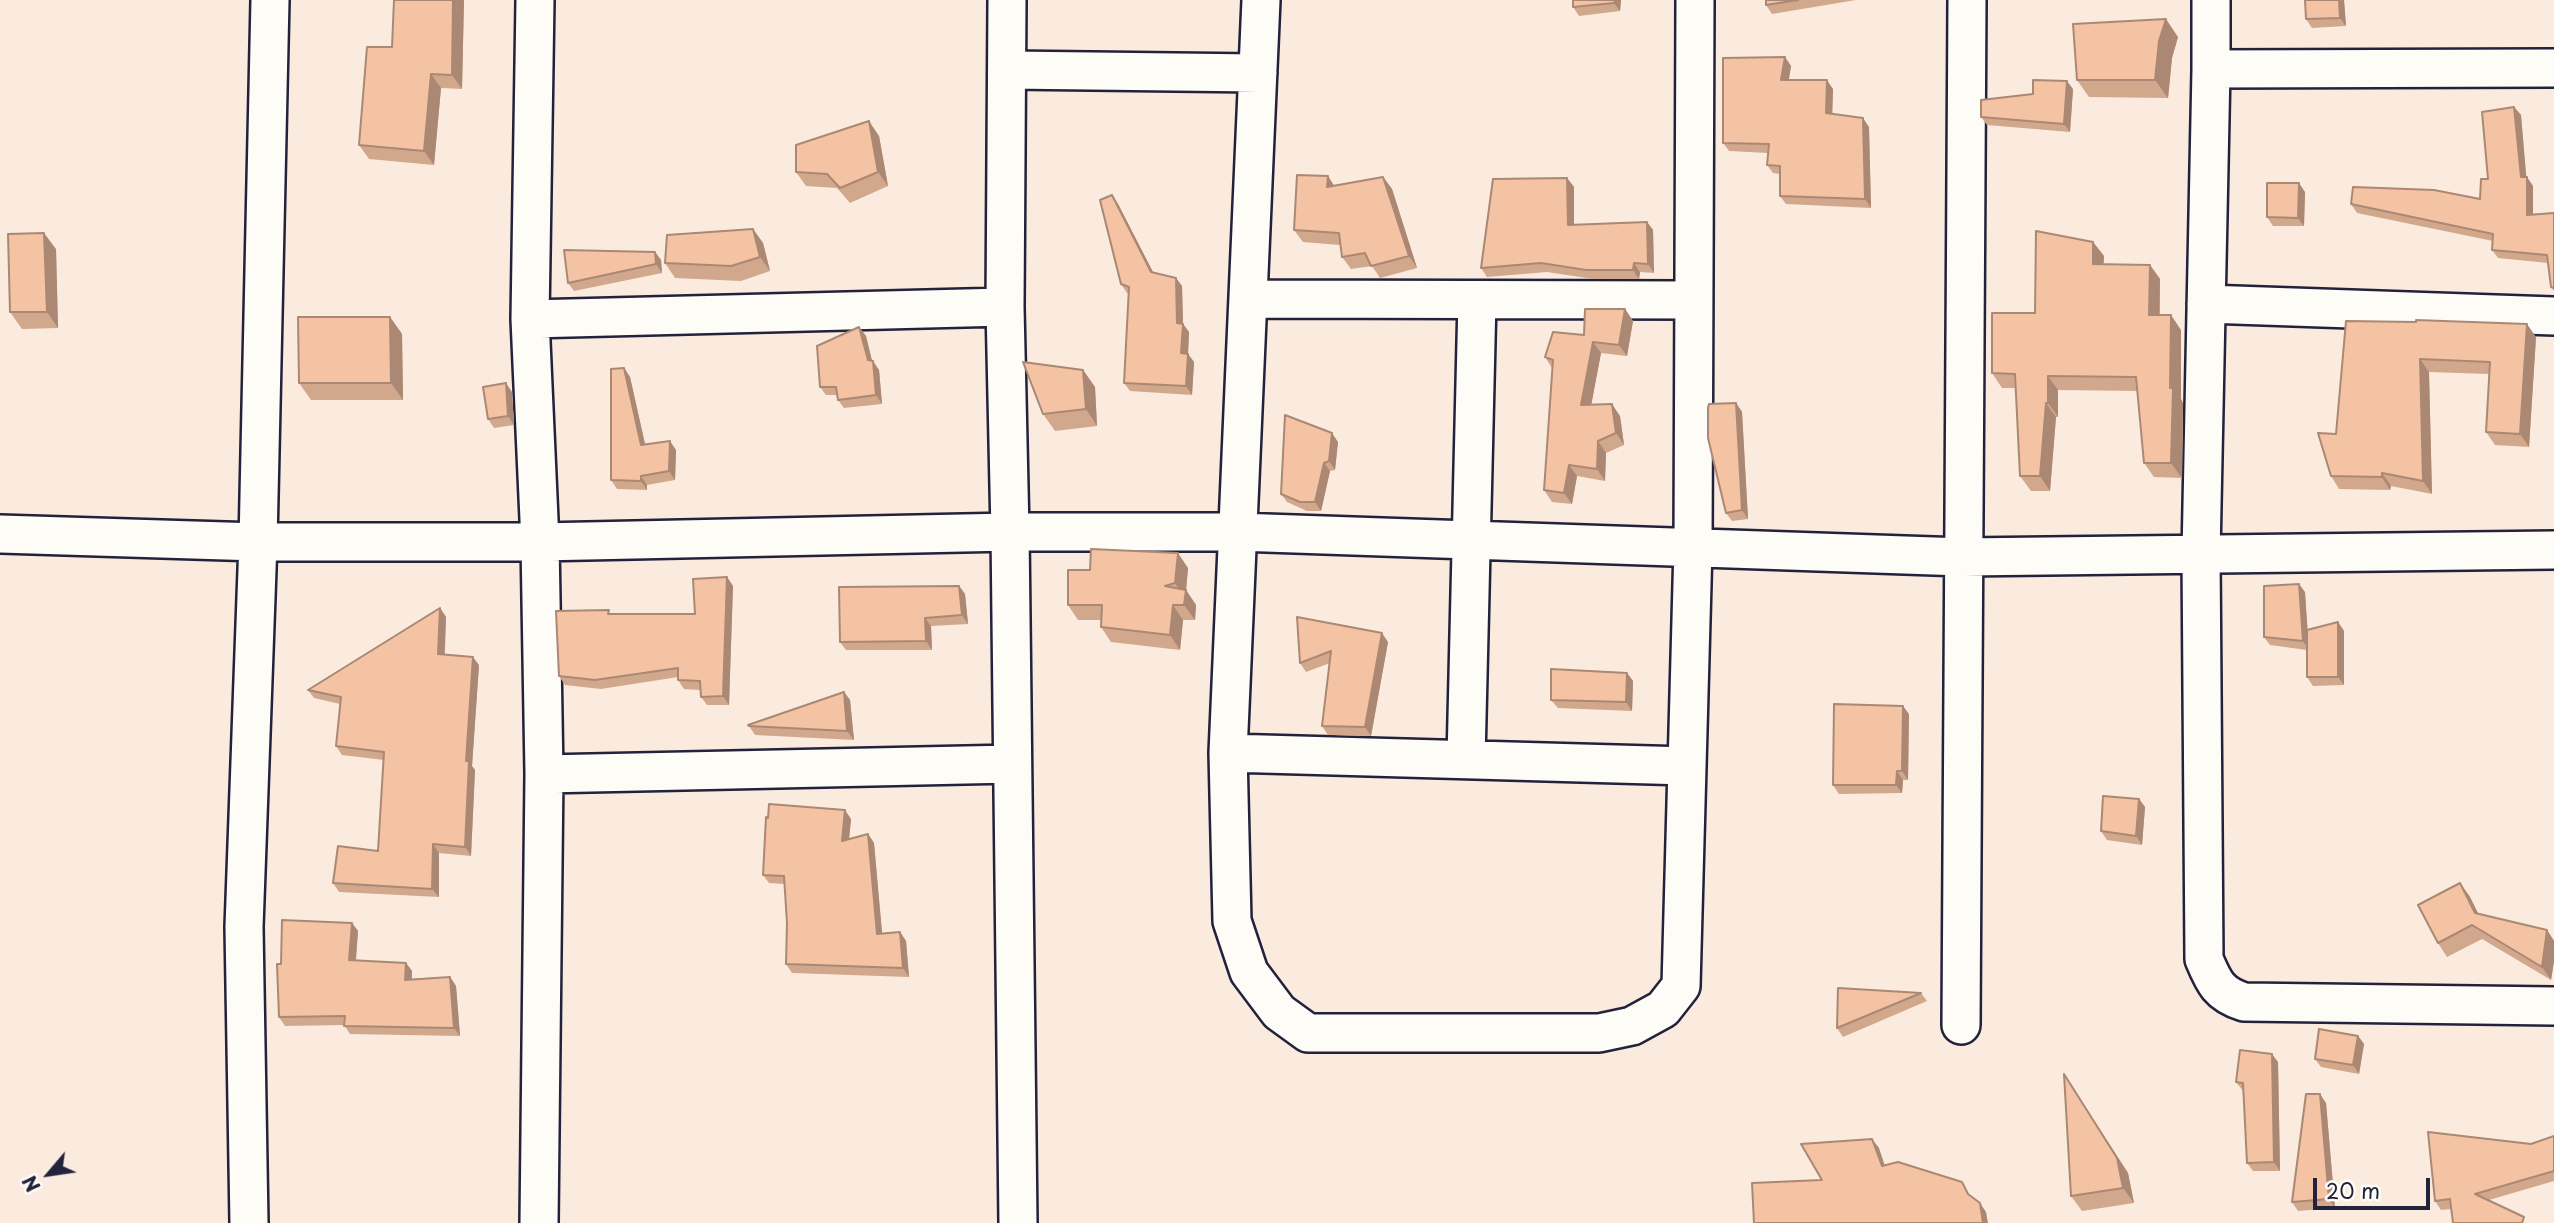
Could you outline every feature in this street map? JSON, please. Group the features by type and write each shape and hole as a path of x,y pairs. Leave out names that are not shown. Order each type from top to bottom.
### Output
{"street":[{"path":"249,1223 244,927 258,542 270,0"},
{"path":"535,0 530,319 540,542 544,774 539,1223"},
{"path":"1007,0 1005,307 1018,1223"},
{"path":"1262,0 1228,753 1232,921 1250,972 1279,1012 1308,1033 1599,1033 1632,1026 1663,1009 1681,986 1693,547 1695,0"},
{"path":"1961,1025 1968,0"},
{"path":"2210,0 2211,69 2201,554 2204,959 2214,983 2229,997 2244,1002 2554,1006"},
{"path":"2211,69 2554,68"},
{"path":"1008,70 1258,73"},
{"path":"1248,299 1693,300"},
{"path":"1466,759 1477,300"},
{"path":"2206,304 2554,316"},
{"path":"530,319 1005,307"},
{"path":"0,534 258,542 540,542 1010,532 1237,532 1963,557 2554,550"},
{"path":"1228,753 1687,766"},
{"path":"544,774 1012,764"}],"building":[{"path":"394,0 453,0 452,75 431,74 424,151 359,145 367,47 392,47"},
{"path":"1573,0 1615,0 1614,3 1573,7"},
{"path":"1766,0 1798,0 1766,5"},
{"path":"2305,0 2339,0 2340,18 2306,19"},
{"path":"2166,19 2159,41 2155,80 2077,80 2073,24"},
{"path":"1785,57 1781,80 1827,80 1826,113 1863,118 1865,199 1780,196 1780,166 1767,165 1769,144 1723,143 1723,58"},
{"path":"2033,80 2067,81 2064,124 1981,117 1981,100 2033,94"},
{"path":"2514,107 2521,177 2527,177 2527,215 2554,213 2554,288 2551,287 2547,255 2492,250 2493,234 2351,204 2353,187 2434,190 2480,199 2481,179 2488,179 2482,112"},
{"path":"869,121 878,172 840,188 827,174 796,172 796,145"},
{"path":"1297,175 1328,176 1327,187 1383,177 1409,256 1371,266 1365,253 1342,257 1339,233 1294,230"},
{"path":"1567,178 1568,225 1647,222 1648,264 1634,263 1633,270 1586,270 1541,263 1481,268 1493,179"},
{"path":"2267,183 2299,183 2298,218 2267,217"},
{"path":"1112,195 1151,272 1176,278 1177,323 1183,324 1181,353 1188,354 1186,386 1124,383 1129,287 1121,284 1100,200"},
{"path":"753,229 760,257 731,266 665,263 667,235"},
{"path":"2036,231 2093,242 2093,264 2150,265 2149,315 2171,315 2171,463 2144,463 2136,377 2048,376 2048,403 2040,476 2020,476 2015,374 1992,373 1992,313 2035,313"},
{"path":"44,233 47,312 10,312 8,234"},
{"path":"564,250 655,252 656,264 568,283"},
{"path":"1585,309 1625,309 1619,345 1593,342 1581,405 1612,404 1616,433 1598,441 1597,469 1569,465 1564,493 1544,490 1553,360 1545,357 1553,332 1584,335"},
{"path":"298,317 390,317 391,383 299,383"},
{"path":"2416,320 2527,324 2520,434 2486,432 2490,362 2420,359 2423,481 2382,473 2382,477 2331,476 2318,433 2336,434 2346,321"},
{"path":"859,327 868,360 873,361 876,395 838,400 836,387 820,387 817,346"},
{"path":"1023,362 1083,370 1086,409 1043,414"},
{"path":"624,368 641,445 670,441 669,471 641,476 641,481 611,480 611,369"},
{"path":"506,383 508,416 488,419 483,387"},
{"path":"1736,403 1742,510 1726,513 1708,438 1708,408 1709,404"},
{"path":"1285,415 1332,433 1329,461 1324,463 1315,502 1300,502 1281,494"},
{"path":"1091,549 1178,553 1175,583 1165,586 1186,590 1184,605 1173,605 1170,635 1101,627 1102,605 1068,605 1068,570 1090,570"},
{"path":"727,577 723,696 701,697 700,681 678,680 678,668 595,680 559,676 556,611 609,610 608,614 695,614 693,579"},
{"path":"2299,584 2303,641 2264,637 2264,586"},
{"path":"959,586 962,615 925,618 926,641 840,642 839,587"},
{"path":"440,608 438,654 473,657 466,761 469,761 465,847 433,844 432,889 333,883 338,846 378,851 384,752 336,746 341,697 308,690"},
{"path":"1297,617 1382,633 1365,727 1322,726 1331,651 1300,663"},
{"path":"2338,622 2338,677 2307,677 2307,630"},
{"path":"1551,669 1627,673 1626,702 1551,700"},
{"path":"844,692 847,731 748,725"},
{"path":"1834,704 1903,706 1902,771 1897,771 1896,785 1833,785"},
{"path":"2103,796 2139,799 2136,836 2101,831"},
{"path":"769,804 845,810 842,841 868,834 877,934 900,932 903,968 786,964 784,876 763,875"},
{"path":"2460,883 2475,913 2547,930 2542,967 2472,925 2438,943 2418,905"},
{"path":"282,920 352,923 349,960 406,963 405,980 450,977 454,1028 344,1026 345,1016 279,1017 277,964 281,964"},
{"path":"1838,988 1921,993 1837,1028"},
{"path":"2319,1029 2358,1036 2353,1065 2315,1059"},
{"path":"2240,1050 2272,1054 2274,1162 2247,1163 2243,1083 2236,1082"},
{"path":"2064,1074 2117,1158 2123,1188 2071,1196"},
{"path":"2306,1094 2320,1094 2329,1199 2292,1202"},
{"path":"2428,1132 2531,1144 2554,1136 2554,1171 2475,1194 2524,1217 2522,1223 2453,1223 2450,1199 2435,1201"},
{"path":"1872,1139 1882,1166 1898,1162 1962,1182 1968,1194 1980,1203 1983,1223 1754,1223 1752,1183 1822,1180 1801,1144"}]}
